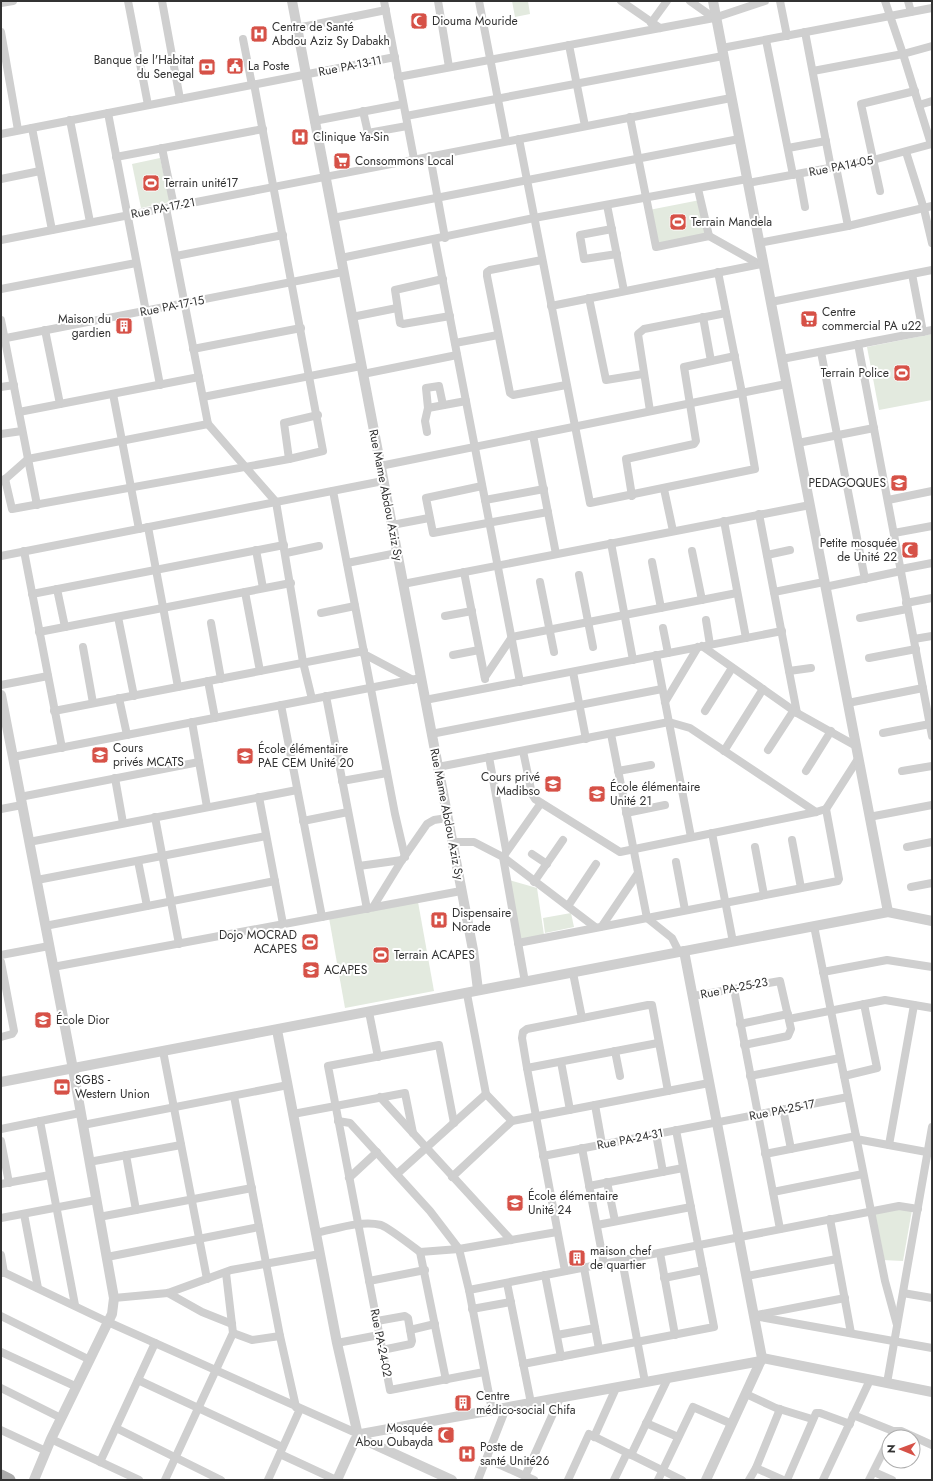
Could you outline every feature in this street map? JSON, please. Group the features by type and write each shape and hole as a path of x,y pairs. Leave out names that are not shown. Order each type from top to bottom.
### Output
{"main road":[{"path":"1,1476 9,1480"}],"street":[{"path":"1,3 13,1"},
{"path":"128,1 148,105"},
{"path":"162,1 180,99"},
{"name":"Rue Mame Abdou Aziz Sy","path":"292,1 403,584 417,679 425,700 478,990"},
{"path":"384,1 414,159"},
{"path":"438,1 449,67"},
{"path":"479,1 506,142"},
{"path":"621,1 660,28"},
{"path":"652,22 667,1"},
{"path":"690,1 715,17"},
{"path":"713,1 759,243 761,264 771,302 888,912"},
{"path":"398,77 715,17 765,1"},
{"path":"780,1 787,36"},
{"path":"885,1 932,144"},
{"path":"908,1 912,12"},
{"path":"406,116 576,84 723,52 766,40 932,8"},
{"path":"297,28 386,10"},
{"path":"1,32 18,130"},
{"path":"805,32 826,141 848,226"},
{"path":"208,424 28,459 3,481 12,509 289,459 323,451 318,415 263,129 243,39"},
{"path":"766,40 788,148 805,207"},
{"path":"569,45 584,126"},
{"path":"813,71 903,54 932,46"},
{"name":"Rue PA-13-11","path":"1,134 395,57"},
{"path":"880,191 861,104 915,91"},
{"name":"Rue PA-17-21","path":"1,240 732,98"},
{"path":"919,105 932,101"},
{"path":"314,121 403,104"},
{"path":"363,111 368,133 407,126"},
{"path":"108,113 160,385"},
{"path":"630,117 656,247 709,236 761,264"},
{"path":"70,120 90,222"},
{"path":"32,128 52,230"},
{"path":"116,157 263,129"},
{"path":"519,139 590,503 632,496 755,469 742,393 718,272"},
{"path":"333,218 740,139"},
{"path":"788,148 826,141"},
{"name":"Rue PA14-05","path":"341,258 445,238 534,218 646,199 698,188 834,168 906,152 932,144"},
{"path":"162,148 176,256 208,424 276,502 291,583 303,662 312,699"},
{"path":"906,152 928,208 932,243"},
{"path":"430,156 445,238"},
{"path":"1,179 40,171"},
{"path":"698,188 709,236"},
{"path":"607,205 624,291"},
{"path":"759,243 848,226 928,208"},
{"path":"612,229 580,235 584,259 586,260 617,254"},
{"path":"176,256 283,235"},
{"path":"435,240 520,682"},
{"path":"542,260 487,272 498,335 511,394 566,385"},
{"path":"1,289 136,263"},
{"path":"551,306 761,264"},
{"path":"771,302 932,270"},
{"name":"Rue PA-17-15","path":"3,338 343,272"},
{"path":"912,274 923,332"},
{"path":"443,279 397,288 394,292 397,308 400,323 403,324 450,316"},
{"path":"589,298 606,380 643,374"},
{"path":"352,317 397,308"},
{"path":"650,412 637,337 640,331 726,313"},
{"path":"703,317 711,360"},
{"path":"1,320 3,338 14,385 36,505"},
{"path":"194,349 301,328"},
{"path":"45,330 60,404"},
{"path":"782,359 932,330"},
{"path":"455,343 498,335"},
{"path":"858,344 901,570 906,606 914,639 932,736"},
{"path":"822,352 865,579"},
{"path":"203,397 310,376 362,370 457,355"},
{"path":"632,496 626,459 695,443 683,368 711,360 735,356"},
{"path":"19,412 199,377"},
{"path":"380,466 786,384"},
{"path":"1,388 14,385"},
{"path":"427,432 425,421 428,408 426,388 437,385 439,386 443,405"},
{"path":"113,394 139,529"},
{"path":"428,408 466,401"},
{"path":"289,459 284,423 318,415"},
{"path":"798,443 874,428"},
{"path":"1,434 22,431"},
{"path":"533,435 556,554"},
{"path":"1,556 383,481"},
{"path":"482,486 426,498 432,532 435,534 548,512"},
{"path":"485,500 544,489"},
{"path":"664,489 673,531"},
{"path":"333,491 404,858"},
{"path":"888,500 932,491"},
{"path":"403,584 810,504"},
{"path":"759,514 796,711 768,750"},
{"path":"392,525 429,518"},
{"path":"724,521 746,638"},
{"path":"894,533 932,526"},
{"path":"148,527 178,687"},
{"path":"611,543 633,660"},
{"path":"32,594 256,550 319,546"},
{"path":"256,550 263,588"},
{"path":"767,555 790,550"},
{"path":"24,551 62,748"},
{"path":"692,551 702,600"},
{"path":"347,563 397,553"},
{"path":"652,562 661,608"},
{"path":"774,592 865,579 932,563"},
{"path":"464,572 487,688"},
{"path":"579,575 593,647"},
{"path":"540,582 554,652"},
{"path":"39,632 291,583"},
{"path":"57,589 65,627"},
{"path":"245,592 260,671"},
{"path":"484,677 512,637 737,593"},
{"path":"860,618 932,598"},
{"path":"321,613 355,606"},
{"path":"445,616 472,611"},
{"path":"118,616 134,696"},
{"path":"665,702 704,646 706,620"},
{"path":"211,622 221,679"},
{"path":"663,628 668,653"},
{"path":"425,700 782,631"},
{"path":"914,639 932,636"},
{"path":"704,646 732,668 796,711 856,746"},
{"path":"83,647 93,704"},
{"path":"869,658 916,649"},
{"path":"453,655 479,650"},
{"path":"54,711 303,662 364,652 417,679"},
{"path":"656,655 691,837"},
{"path":"705,711 732,668"},
{"path":"789,671 811,668"},
{"path":"573,672 586,739"},
{"path":"1,685 48,676"},
{"path":"13,757 417,679"},
{"path":"208,681 215,718"},
{"path":"848,703 923,688"},
{"path":"431,734 662,689"},
{"path":"724,751 763,689"},
{"path":"1,695 73,1069 114,1298 112,1314 51,1439 34,1480"},
{"path":"326,696 359,866 370,908"},
{"path":"119,698 126,735"},
{"path":"281,705 322,917"},
{"path":"192,722 207,807"},
{"path":"438,767 669,722 690,728 816,812"},
{"path":"883,734 930,722"},
{"path":"806,771 831,731"},
{"path":"611,734 646,918 672,938 682,952 693,996 762,1360 706,1480"},
{"path":"523,751 533,797 617,851 826,809 858,759"},
{"path":"489,757 525,982"},
{"path":"1,809 21,801 115,778 199,762"},
{"path":"618,772 651,765"},
{"path":"902,772 932,766"},
{"path":"342,781 387,773"},
{"path":"115,778 123,823"},
{"path":"29,842 297,790"},
{"path":"259,797 283,924"},
{"path":"504,854 541,803"},
{"path":"626,812 665,805"},
{"path":"870,817 932,805"},
{"path":"518,943 598,926 839,880 826,809"},
{"path":"303,821 348,812"},
{"path":"154,817 179,944"},
{"path":"370,908 427,824 434,820 447,818"},
{"path":"712,833 733,942"},
{"path":"37,880 266,836"},
{"path":"534,882 563,840"},
{"path":"792,840 801,888"},
{"path":"452,842 474,842 504,854 534,882 598,926"},
{"path":"906,847 932,842"},
{"path":"755,848 764,895"},
{"path":"532,854 547,864"},
{"path":"359,866 404,858"},
{"path":"138,861 147,906"},
{"path":"676,862 685,910"},
{"path":"568,906 596,864"},
{"path":"598,926 638,873"},
{"path":"45,926 275,882"},
{"path":"911,887 932,883"},
{"path":"53,967 461,891"},
{"path":"1,1082 467,994 478,990 888,912 932,921"},
{"path":"814,926 885,1281 897,1325"},
{"path":"1,955 49,946"},
{"path":"823,972 887,960 932,968"},
{"path":"1,962 14,1031 12,1034 1,1037"},
{"path":"573,973 582,1018"},
{"name":"Rue PA-25-23","path":"693,996 776,980 781,983 788,1016"},
{"path":"734,988 780,1229"},
{"path":"467,994 486,1094 512,1121"},
{"path":"740,1024 831,1011 885,1000 932,1008"},
{"path":"844,1076 877,1068 864,1004"},
{"path":"565,1271 556,1232 526,1068 522,1038 523,1032 527,1029 652,1005 668,1091"},
{"path":"889,1145 914,1005"},
{"path":"369,1012 378,1057 439,1045 454,1123"},
{"path":"744,1045 788,1036 791,1029 788,1016"},
{"path":"138,1380 197,1408 337,1480 357,1435 337,1343 277,1030"},
{"path":"526,1068 658,1043"},
{"path":"163,1051 207,1279"},
{"path":"615,1051 620,1076"},
{"name":"Rue PA-24-02","path":"378,1057 328,1066 390,1390 484,1372"},
{"path":"750,1076 840,1058"},
{"path":"561,1062 570,1110"},
{"path":"452,1176 512,1121 710,1083"},
{"path":"82,1125 288,1086"},
{"path":"293,1114 405,1092 413,1133"},
{"path":"397,1174 486,1094"},
{"path":"234,1096 280,1336 298,1408 268,1480"},
{"path":"380,1097 511,1240"},
{"name":"Rue PA-25-17","path":"717,1122 848,1097"},
{"path":"595,1105 602,1144"},
{"path":"783,1109 791,1149"},
{"path":"1,1129 80,1113"},
{"path":"40,1121 75,1306"},
{"path":"338,1121 350,1123 430,1211 459,1249 469,1290 492,1410"},
{"name":"Rue PA-24-31","path":"543,1156 717,1122"},
{"path":"887,1383 918,1209 930,1153 932,1127"},
{"path":"523,1364 714,1327 676,1130"},
{"path":"656,1134 663,1172"},
{"path":"765,1154 856,1138 930,1153"},
{"path":"1,1141 5,1183 50,1175"},
{"path":"90,1162 181,1144"},
{"path":"582,1148 604,1264"},
{"path":"349,1178 377,1152"},
{"path":"126,1155 136,1210"},
{"path":"589,1186 683,1168"},
{"path":"773,1192 863,1174"},
{"path":"607,1182 615,1221"},
{"path":"99,1217 252,1188"},
{"path":"1,1218 96,1200"},
{"path":"469,1290 898,1206 918,1209"},
{"path":"597,1225 690,1207"},
{"path":"24,1214 38,1288"},
{"path":"830,1219 851,1333"},
{"path":"316,1233 358,1225 371,1224 383,1226 420,1252 425,1270 446,1380"},
{"path":"107,1256 260,1227"},
{"path":"420,1252 459,1249 556,1232"},
{"path":"660,1253 675,1335"},
{"path":"114,1298 168,1293 226,1273 320,1254"},
{"path":"1,1255 3,1272 108,1322 357,1435 452,1480"},
{"path":"747,1276 837,1259"},
{"path":"622,1260 645,1382"},
{"path":"584,1268 599,1349"},
{"path":"369,1281 425,1270"},
{"path":"664,1278 703,1270"},
{"path":"165,1480 214,1370 233,1333 226,1273"},
{"path":"545,1275 561,1357"},
{"path":"507,1283 530,1403"},
{"path":"168,1293 196,1309 232,1324"},
{"path":"903,1293 932,1298"},
{"path":"754,1316 845,1298"},
{"path":"472,1309 511,1302"},
{"path":"1,1316 90,1360"},
{"path":"377,1321 405,1316 408,1318 411,1344 382,1350"},
{"path":"754,1316 932,1348"},
{"path":"410,1330 435,1324"},
{"path":"557,1335 595,1328"},
{"path":"233,1333 252,1340 280,1336"},
{"path":"337,1343 379,1335"},
{"path":"100,1462 155,1343"},
{"path":"1,1352 77,1387"},
{"path":"357,1435 762,1360 932,1392"},
{"path":"614,1480 668,1378"},
{"path":"823,1480 870,1380"},
{"path":"1,1388 61,1418"},
{"path":"594,1437 616,1388"},
{"path":"746,1394 780,1409 812,1419"},
{"path":"525,1476 560,1398"},
{"path":"658,1480 693,1407 732,1424"},
{"path":"478,1480 506,1408"},
{"path":"749,1480 756,1468 780,1409"},
{"path":"787,1480 812,1419 816,1413 820,1412 850,1424"},
{"path":"853,1415 882,1429"},
{"path":"646,1422 678,1437"},
{"path":"116,1428 158,1447 175,1458 221,1480"},
{"path":"1,1430 46,1451"},
{"path":"568,1480 589,1434 682,1480"},
{"path":"51,1439 138,1480"},
{"path":"921,1440 932,1445"},
{"path":"870,1480 881,1457"},
{"path":"487,1459 534,1480"},
{"path":"756,1468 783,1480"},
{"path":"874,1472 892,1480"}],"shaded area":[{"path":"512,1 528,1 530,14 515,17"},
{"name":"Terrain unité17","path":"160,158 170,202 141,208 132,164"},
{"name":"Terrain Mandela","path":"700,200 707,234 656,244 649,210"},
{"name":"Terrain Police","path":"932,334 932,400 879,410 867,347"},
{"path":"509,880 537,888 544,935 519,940"},
{"name":"Terrain ACAPES","path":"418,902 434,991 345,1008 329,918"},
{"path":"571,913 574,927 545,933 543,918"},
{"path":"898,1208 912,1210 903,1261 882,1260 874,1211"}],"place":[{"name":"Diouma Mouride","path":"419,21"},
{"name":"Centre de Santé Abdou Aziz Sy Dabakh","path":"259,34"},
{"name":"La Poste","path":"235,66"},
{"name":"Banque de l'Habitat du Senegal","path":"207,67"},
{"name":"Clinique Ya-Sin","path":"300,137"},
{"name":"Consommons Local","path":"342,161"},
{"name":"Terrain unité17","path":"151,183"},
{"name":"Terrain Mandela","path":"678,222"},
{"name":"Centre commercial PA u22","path":"809,319"},
{"name":"Maison du gardien","path":"124,326"},
{"name":"Terrain Police","path":"902,373"},
{"name":"PEDAGOQUES","path":"899,483"},
{"name":"Petite mosquée de Unité 22","path":"910,550"},
{"name":"Cours privés MCATS","path":"100,755"},
{"name":"École élémentaire PAE CEM Unité 20","path":"245,756"},
{"name":"Cours privé Madibso","path":"553,784"},
{"name":"École élémentaire Unité 21","path":"597,794"},
{"name":"Dispensaire Norade","path":"439,920"},
{"name":"Dojo MOCRAD ACAPES","path":"310,942"},
{"name":"Terrain ACAPES","path":"381,955"},
{"name":"ACAPES","path":"311,970"},
{"name":"École Dior","path":"43,1020"},
{"name":"SGBS - Western Union","path":"62,1087"},
{"name":"École élémentaire Unité 24","path":"515,1203"},
{"name":"maison chef de quartier","path":"577,1258"},
{"name":"Centre médico-social Chifa","path":"463,1403"},
{"name":"Mosquée Abou Oubayda","path":"446,1435"},
{"name":"Poste de santé Unité26","path":"467,1454"}]}
